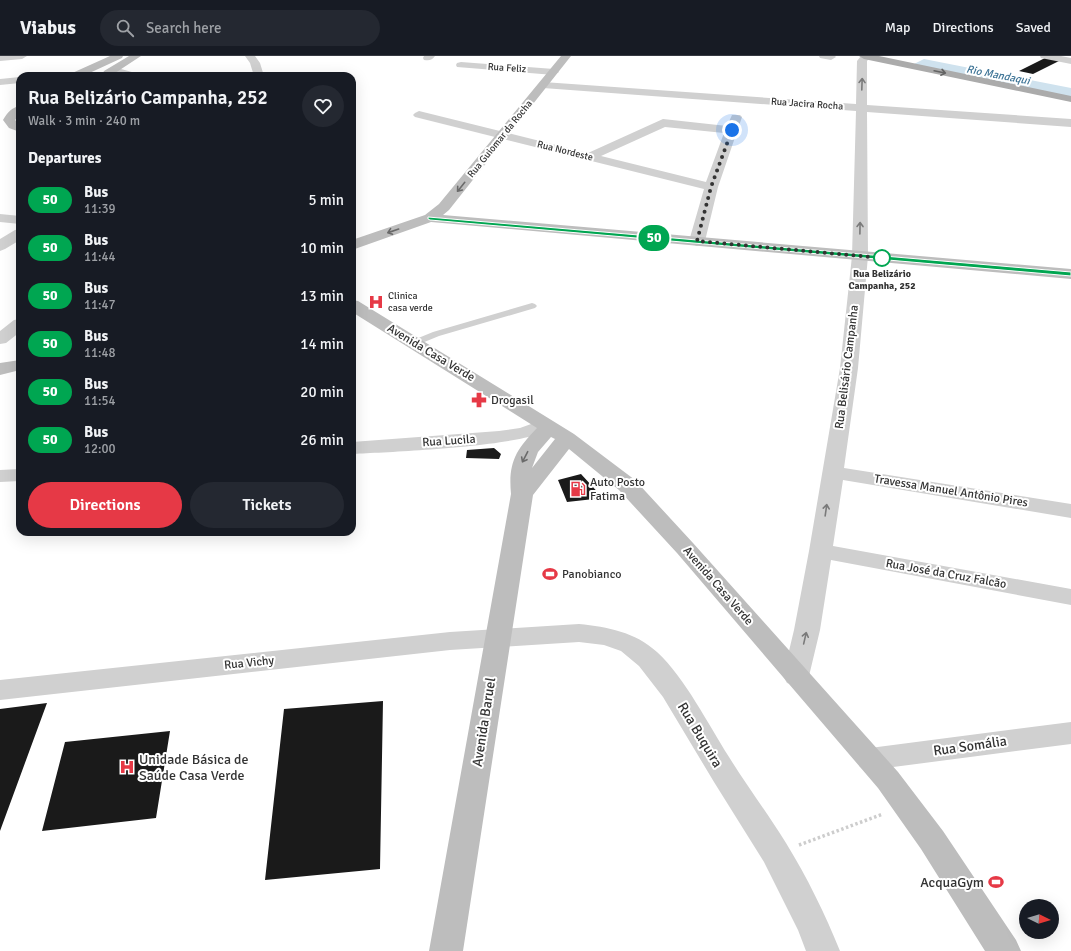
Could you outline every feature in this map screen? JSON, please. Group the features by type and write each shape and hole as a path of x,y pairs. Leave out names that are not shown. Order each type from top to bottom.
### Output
{"main road":[{"path":"865,56 878,56"},
{"path":"865,56 1071,99"},
{"path":"901,64 902,59 920,57"}],"street":[{"path":"0,58 22,56"},
{"path":"83,72 118,56"},
{"path":"109,72 136,56"},
{"path":"250,56 255,63 258,72"},
{"name":"Rua Guiomar da Rocha","path":"430,218 444,207 566,56"},
{"path":"824,56 832,56"},
{"name":"Rua Belisário Campanha","path":"796,676 807,630 821,551 849,368 860,256 862,61 865,56"},
{"path":"1045,56 1071,61"},
{"name":"Rua Feliz","path":"461,65 554,72"},
{"path":"114,70 121,72"},
{"path":"0,82 16,80"},
{"name":"Rua Jacira Rocha","path":"543,85 1071,123"},
{"path":"697,241 711,187 743,100"},
{"path":"0,113 16,104"},
{"path":"16,112 9,120 16,127"},
{"name":"Rua Nordeste","path":"419,115 711,187"},
{"path":"589,157 663,123 732,130"},
{"path":"0,124 16,128"},
{"path":"0,218 16,220"},
{"path":"356,244 430,218 1071,274"},
{"path":"0,246 16,236"},
{"name":"Avenida Casa Verde","path":"356,307 554,430 627,485 685,548 870,759 908,805 1004,951"},
{"path":"0,339 16,327"},
{"path":"0,369 16,366"},
{"name":"Rua Lucila","path":"356,448 499,437 524,432 554,430"},
{"name":"Avenida Baruel","path":"446,951 522,494 554,430"},
{"name":"Travessa Manuel Antônio Pires","path":"832,472 1071,511"},
{"path":"0,476 16,474"},
{"name":"Rua José da Cruz Falcão","path":"821,551 1071,597"},
{"name":"Rua Buquira","path":"498,638 580,633 608,636 630,645 648,659 674,690 724,774 775,854 812,926 822,951"},
{"name":"Rua Vichy","path":"0,690 442,642 498,638"},
{"name":"Rua Somália","path":"870,759 1071,732"}],"lane":[{"path":"414,343 436,334 532,306"}],"path":[{"path":"775,854 908,805"}],"water":[{"name":"Rio Mandaqui","path":"924,59 1071,88 1071,97 914,64"}],"building":[{"path":"1047,57 1061,60 1033,74 1019,71"},
{"path":"494,448 501,454 499,459 466,458 467,450"},
{"name":"Auto Posto Fatima","path":"581,474 603,498 567,502 558,480"},
{"path":"383,701 380,869 265,880 284,709"},
{"path":"47,703 0,831 0,709"},
{"path":"170,731 156,818 42,831 65,742"}],"bus line":[{"name":"50","path":"430,218 1071,274"}],"place":[{"name":"Rua Belizário Campanha, 252","path":"882,258"},
{"name":"Clinica casa verde","path":"376,302"},
{"name":"Drogasil","path":"479,400"},
{"name":"Auto Posto Fatima","path":"578,489"},
{"name":"Panobianco","path":"550,574"},
{"name":"Unidade Básica de Saúde Casa Verde","path":"127,767"},
{"name":"AcquaGym","path":"996,882"}],"route":[{"path":"732,130 711,187 697,241 882,258"}]}
